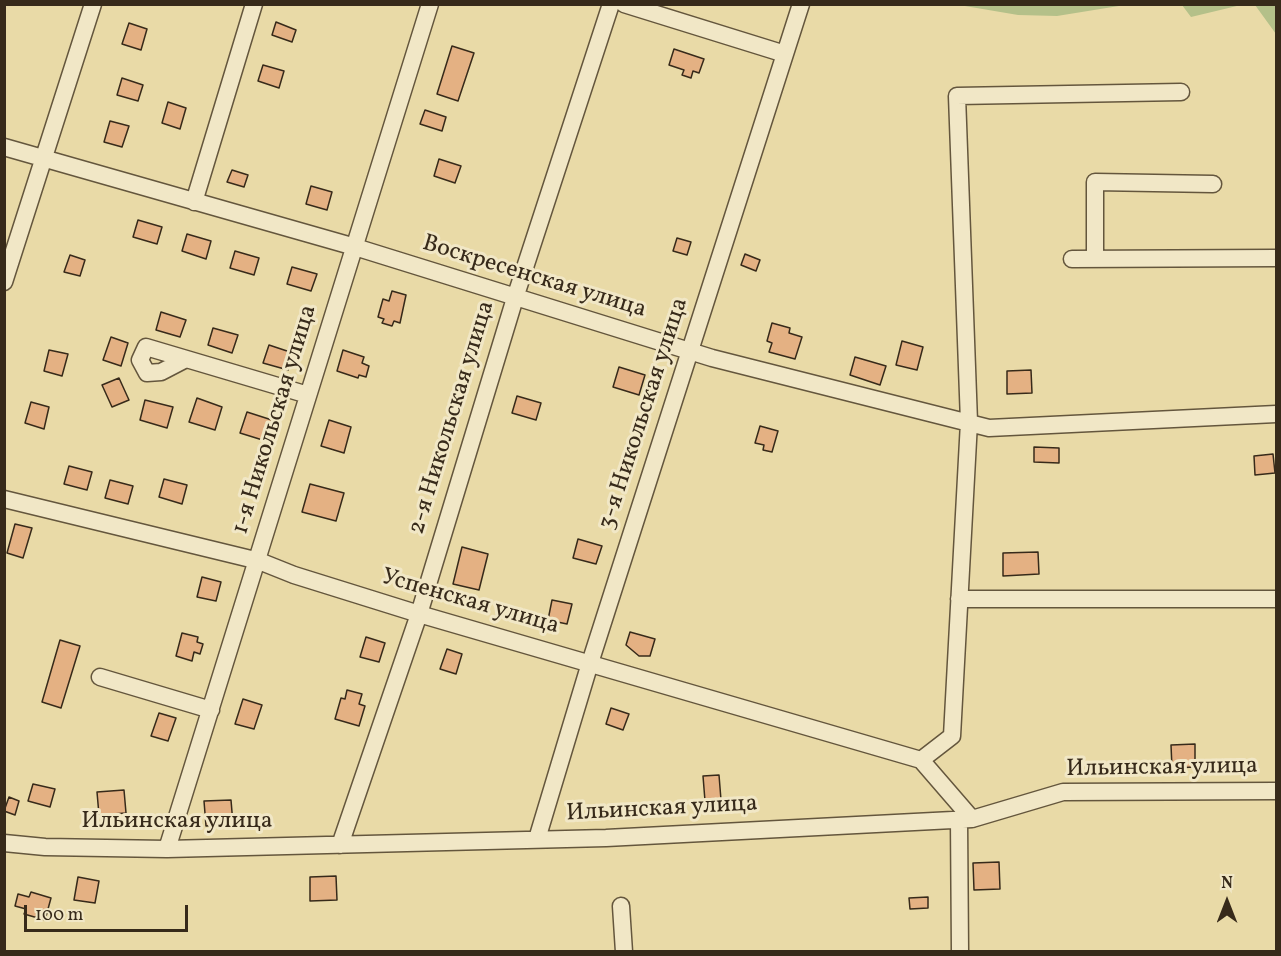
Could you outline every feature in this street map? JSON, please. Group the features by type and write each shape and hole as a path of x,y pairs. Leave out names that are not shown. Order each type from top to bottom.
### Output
{"street":[{"path":"4,282 93,4"},
{"path":"194,202 254,4"},
{"name":"1-я Никольская улица","path":"167,849 259,561 308,395 430,4"},
{"name":"2-я Никольская улица","path":"340,844 419,614 515,298 611,4"},
{"path":"624,4 785,54"},
{"name":"3-я Никольская улица","path":"537,839 590,663 801,4"},
{"path":"960,951 965,820 921,760 952,735 969,422 957,96 1181,92"},
{"name":"Воскресенская улица","path":"4,147 355,247 691,351 989,428 1276,414"},
{"path":"1095,259 1095,182 1213,184"},
{"path":"1072,260 1276,258"},
{"path":"186,359 308,395"},
{"name":"Успенская улица","path":"4,499 259,561 294,575 419,614 921,760"},
{"path":"959,599 1276,599"},
{"path":"100,677 211,710"},
{"name":"Ильинская улица","path":"6,845 167,849 537,839 965,820 1063,792 1276,791"},
{"path":"621,906 624,951"}],"green space":[{"path":"959,5 1125,5 1057,16 1018,15"},
{"path":"1182,5 1241,5 1191,17"},
{"path":"1255,5 1276,5 1276,34"}],"building":[{"path":"276,22 296,30 292,42 272,35"},
{"path":"129,23 147,29 141,50 122,44"},
{"path":"452,46 474,53 458,101 437,94"},
{"path":"674,49 704,59 699,73 693,71 691,78 682,75 684,70 669,65"},
{"path":"263,65 284,71 279,88 258,81"},
{"path":"122,78 143,85 138,101 117,95"},
{"path":"168,102 186,108 180,129 162,123"},
{"path":"425,110 446,117 442,131 420,124"},
{"path":"110,121 129,126 122,147 104,142"},
{"path":"439,159 461,166 455,183 434,176"},
{"path":"232,170 248,175 244,187 227,182"},
{"path":"311,186 332,192 327,210 306,204"},
{"path":"138,220 162,227 157,244 133,237"},
{"path":"187,234 211,241 206,259 182,251"},
{"path":"677,238 691,242 687,255 673,251"},
{"path":"235,251 259,258 254,275 230,268"},
{"path":"745,254 760,260 756,271 741,265"},
{"path":"70,255 85,260 80,276 64,272"},
{"path":"292,267 317,274 311,291 287,284"},
{"path":"392,291 406,295 400,323 394,321 392,326 382,323 384,319 378,317 383,299 389,301"},
{"path":"161,312 186,320 180,337 156,330"},
{"path":"772,323 790,328 789,333 802,337 795,359 769,352 772,343 767,341"},
{"path":"213,328 238,335 232,353 208,345"},
{"path":"111,337 128,343 121,366 103,360"},
{"path":"902,341 923,347 917,370 896,365"},
{"path":"269,345 293,353 288,370 263,363"},
{"path":"49,350 68,354 62,376 44,371"},
{"path":"343,350 364,357 362,363 369,366 366,377 359,375 358,378 337,371"},
{"path":"855,357 886,366 880,385 850,375"},
{"path":"619,367 645,375 639,395 613,387"},
{"path":"1031,370 1032,393 1007,394 1007,371"},
{"path":"119,378 129,400 112,407 102,385"},
{"path":"517,396 541,403 536,420 512,413"},
{"path":"197,398 222,407 215,430 189,422"},
{"path":"145,400 173,407 167,428 140,420"},
{"path":"31,402 49,407 44,429 25,423"},
{"path":"247,412 275,421 269,442 240,433"},
{"path":"329,420 351,427 344,453 321,446"},
{"path":"760,426 778,431 772,452 763,450 764,445 755,443"},
{"path":"1034,447 1059,448 1059,463 1034,462"},
{"path":"1273,454 1275,473 1255,475 1254,456"},
{"path":"69,466 92,472 87,490 64,484"},
{"path":"164,479 187,485 182,504 159,497"},
{"path":"110,480 133,486 128,504 105,498"},
{"path":"310,484 344,493 336,521 302,512"},
{"path":"15,524 32,528 23,558 7,553"},
{"path":"578,539 602,546 596,564 573,558"},
{"path":"462,547 488,554 479,590 453,584"},
{"path":"1038,552 1039,574 1003,576 1003,553"},
{"path":"202,577 221,582 216,601 197,597"},
{"path":"552,600 572,604 567,624 548,620"},
{"path":"630,632 655,639 650,656 639,656 626,645"},
{"path":"182,633 198,637 197,642 203,644 200,654 194,652 192,661 176,656"},
{"path":"366,637 385,643 379,662 360,657"},
{"path":"60,640 80,646 61,708 42,702"},
{"path":"447,649 462,654 456,674 440,669"},
{"path":"347,690 362,694 359,704 365,706 359,726 335,719 341,698 345,699"},
{"path":"243,699 262,705 254,729 235,724"},
{"path":"611,708 629,714 623,730 606,724"},
{"path":"159,713 176,718 168,741 151,736"},
{"path":"1195,744 1195,767 1172,768 1171,745"},
{"path":"719,775 721,800 705,801 703,776"},
{"path":"33,784 55,789 50,807 28,801"},
{"path":"124,790 126,813 99,815 97,792"},
{"path":"9,797 19,801 15,815 4,811"},
{"path":"231,800 233,824 206,826 204,801"},
{"path":"999,862 1000,889 974,890 973,863"},
{"path":"336,876 337,900 310,901 310,877"},
{"path":"78,877 99,881 95,903 74,900"},
{"path":"31,892 51,898 45,920 24,914 26,909 15,906 18,894 29,897"},
{"path":"928,897 928,908 910,909 909,898"}]}
